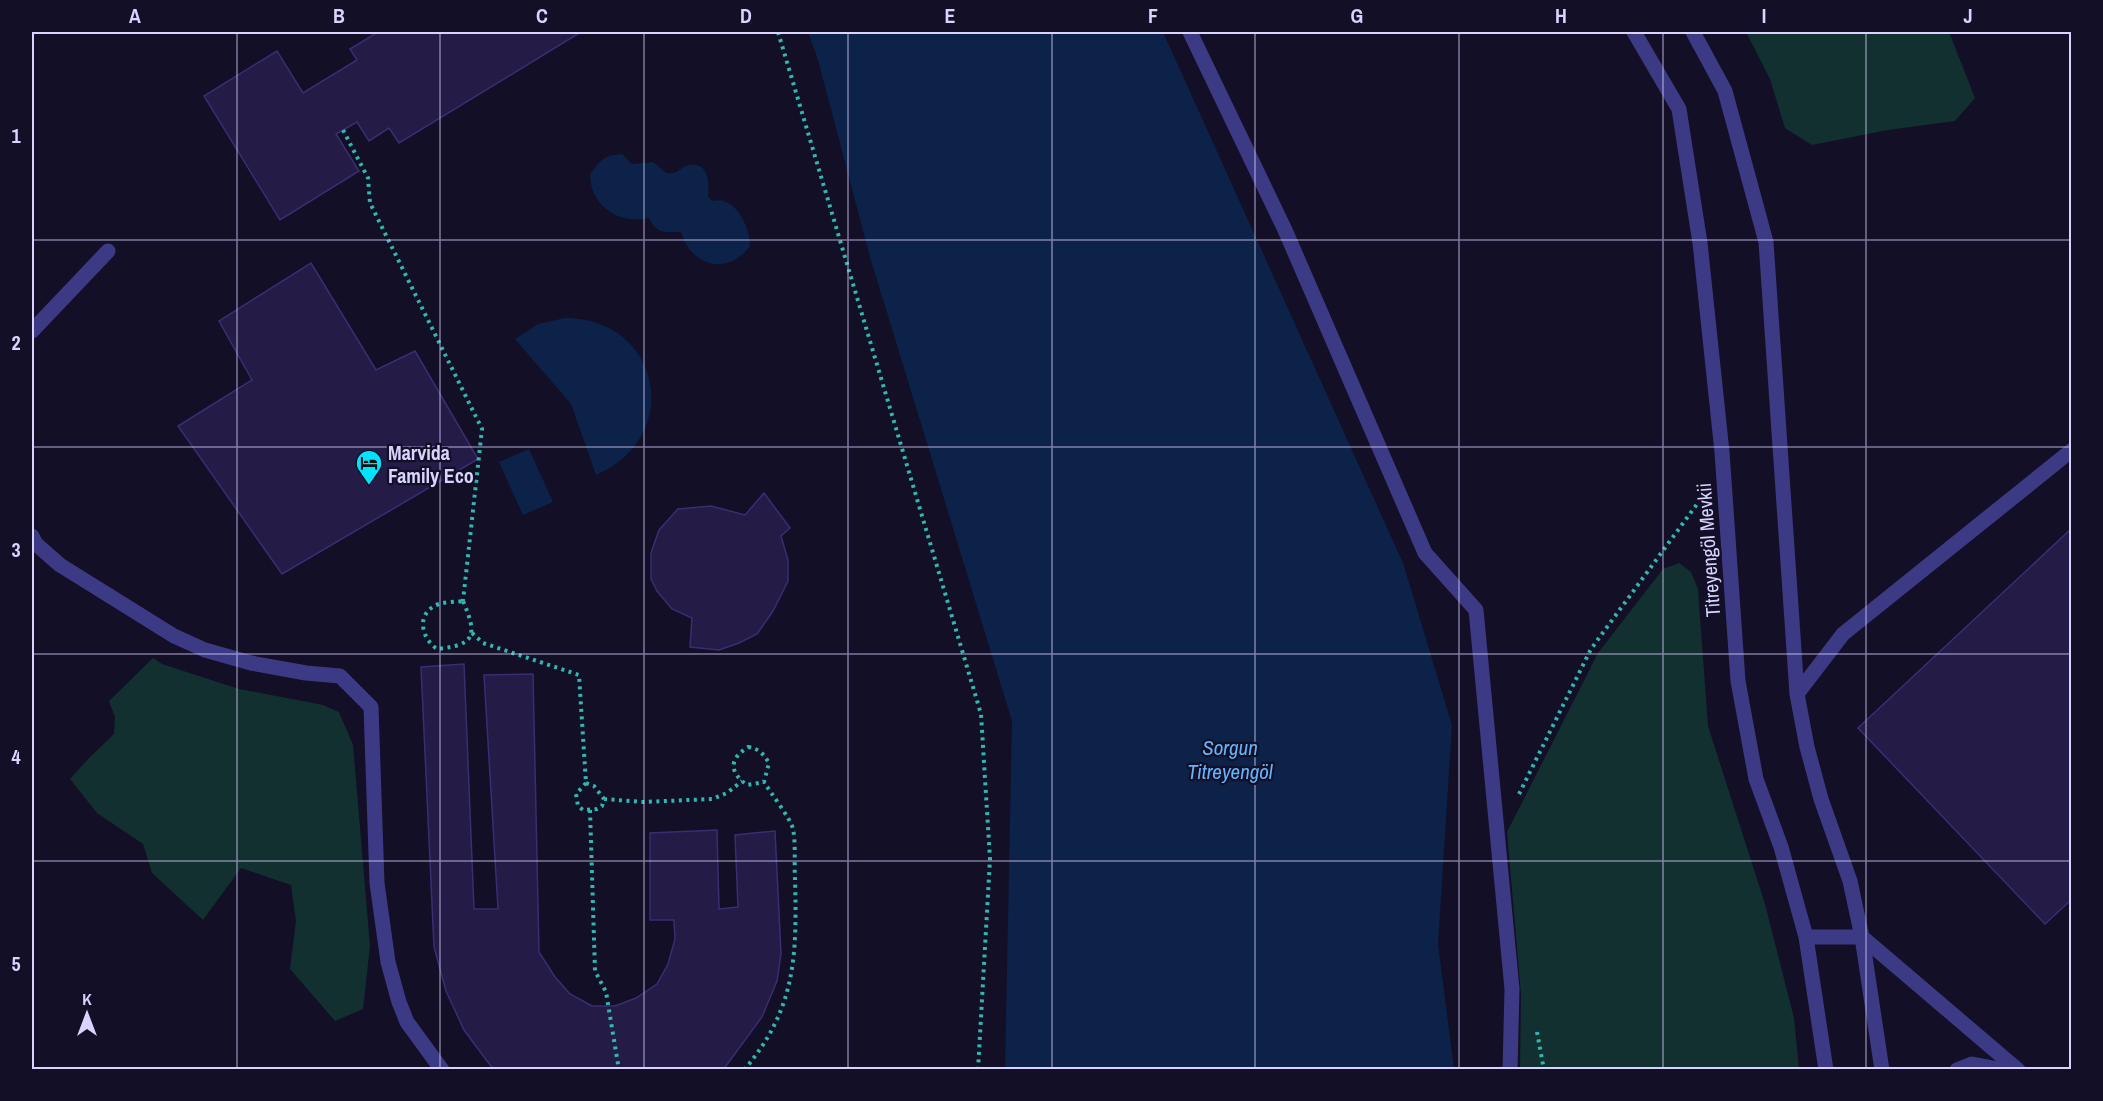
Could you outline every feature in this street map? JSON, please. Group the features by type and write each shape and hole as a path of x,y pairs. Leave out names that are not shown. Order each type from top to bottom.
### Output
{"street":[{"path":"1190,32 1285,230 1425,553 1476,610 1512,989 1510,1070"},
{"name":"Titreyengöl Mevkii","path":"1634,32 1678,109 1700,243 1722,452 1738,681 1756,779 1781,847 1806,937 1826,1070"},
{"path":"1693,32 1725,91 1766,242 1797,694 1807,747 1821,799 1850,881 1862,937 1882,1070"},
{"path":"32,331 108,251"},
{"path":"1797,694 1843,634 2072,450"},
{"path":"32,536 36,544 60,565 174,636 205,650 251,663 306,673 340,676 371,707 377,883 388,962 407,1022 442,1070"},
{"path":"1806,937 1862,937 2018,1070"},
{"path":"1957,1070 1972,1064 2004,1070"}],"path":[{"path":"778,32 981,714 990,859 978,1070"},
{"path":"343,130 368,178 370,203 482,429 463,601 472,623 472,633 467,642 459,647 436,649 424,636 424,617 440,604 463,601"},
{"path":"1518,795 1591,649 1698,506 1703,495"},
{"path":"472,633 483,643 494,648 579,675 586,783 576,794 578,806 583,810 597,809 602,806 604,799"},
{"path":"744,1070 780,1015 791,983 794,955 793,826 764,782 769,763 764,754 758,749 748,747 738,753 733,765 735,774 747,785 764,782"},
{"path":"586,783 594,786 604,799 643,802 712,799 727,793 742,781"},
{"path":"590,810 595,971 606,992 619,1070"},
{"path":"1535,1023 1544,1070"}],"green space":[{"path":"1746,32 1949,32 1975,98 1955,121 1888,130 1812,145 1785,128 1770,79"},
{"path":"1679,563 1691,572 1698,589 1708,726 1765,904 1794,1018 1799,1069 1520,1069 1521,994 1507,832 1598,653 1663,569"},
{"path":"153,658 162,664 239,689 323,705 339,712 353,745 370,946 363,1009 335,1021 290,969 296,921 291,885 241,868 203,920 152,873 143,844 97,813 70,779 114,734 115,717 109,701"}],"water":[{"name":"Sorgun Titreyengöl","path":"808,32 1163,32 1403,563 1452,725 1438,944 1454,1069 1005,1069 1012,721 870,257 818,60"},
{"path":"622,154 632,164 653,162 668,173 673,173 686,166 699,166 708,178 708,197 712,201 720,200 728,203 740,214 747,230 750,246 731,261 721,264 711,263 701,260 693,253 681,232 658,230 649,218 627,219 608,211 595,195 590,174 603,159"},
{"path":"565,318 598,323 623,337 640,358 650,382 651,409 642,434 624,457 596,475 571,404 515,339 538,324"},
{"path":"529,449 553,502 523,515 499,462"}],"building":[{"path":"378,32 581,32 399,143 389,128 369,141 357,122 336,134 359,171 280,220 204,96 277,51 303,93 357,60 350,49"},
{"path":"311,263 376,370 415,351 478,459 282,574 178,426 252,380 219,321"},
{"path":"764,493 790,528 781,536 788,560 788,581 773,611 757,634 719,650 690,647 692,618 672,609 657,591 651,579 651,553 659,530 678,509 711,506 745,515"},
{"path":"2072,528 2072,899 2045,924 1858,728"},
{"path":"464,664 474,909 498,909 484,675 533,674 539,952 555,977 570,994 592,1006 615,1006 636,998 657,984 668,964 675,939 674,920 650,920 650,833 717,830 719,909 738,907 735,835 775,831 781,954 777,981 762,1017 723,1070 496,1070 464,1030 446,991 434,947 421,667"}],"place":[{"name":"Marvida Family Eco","path":"369,486"}]}
